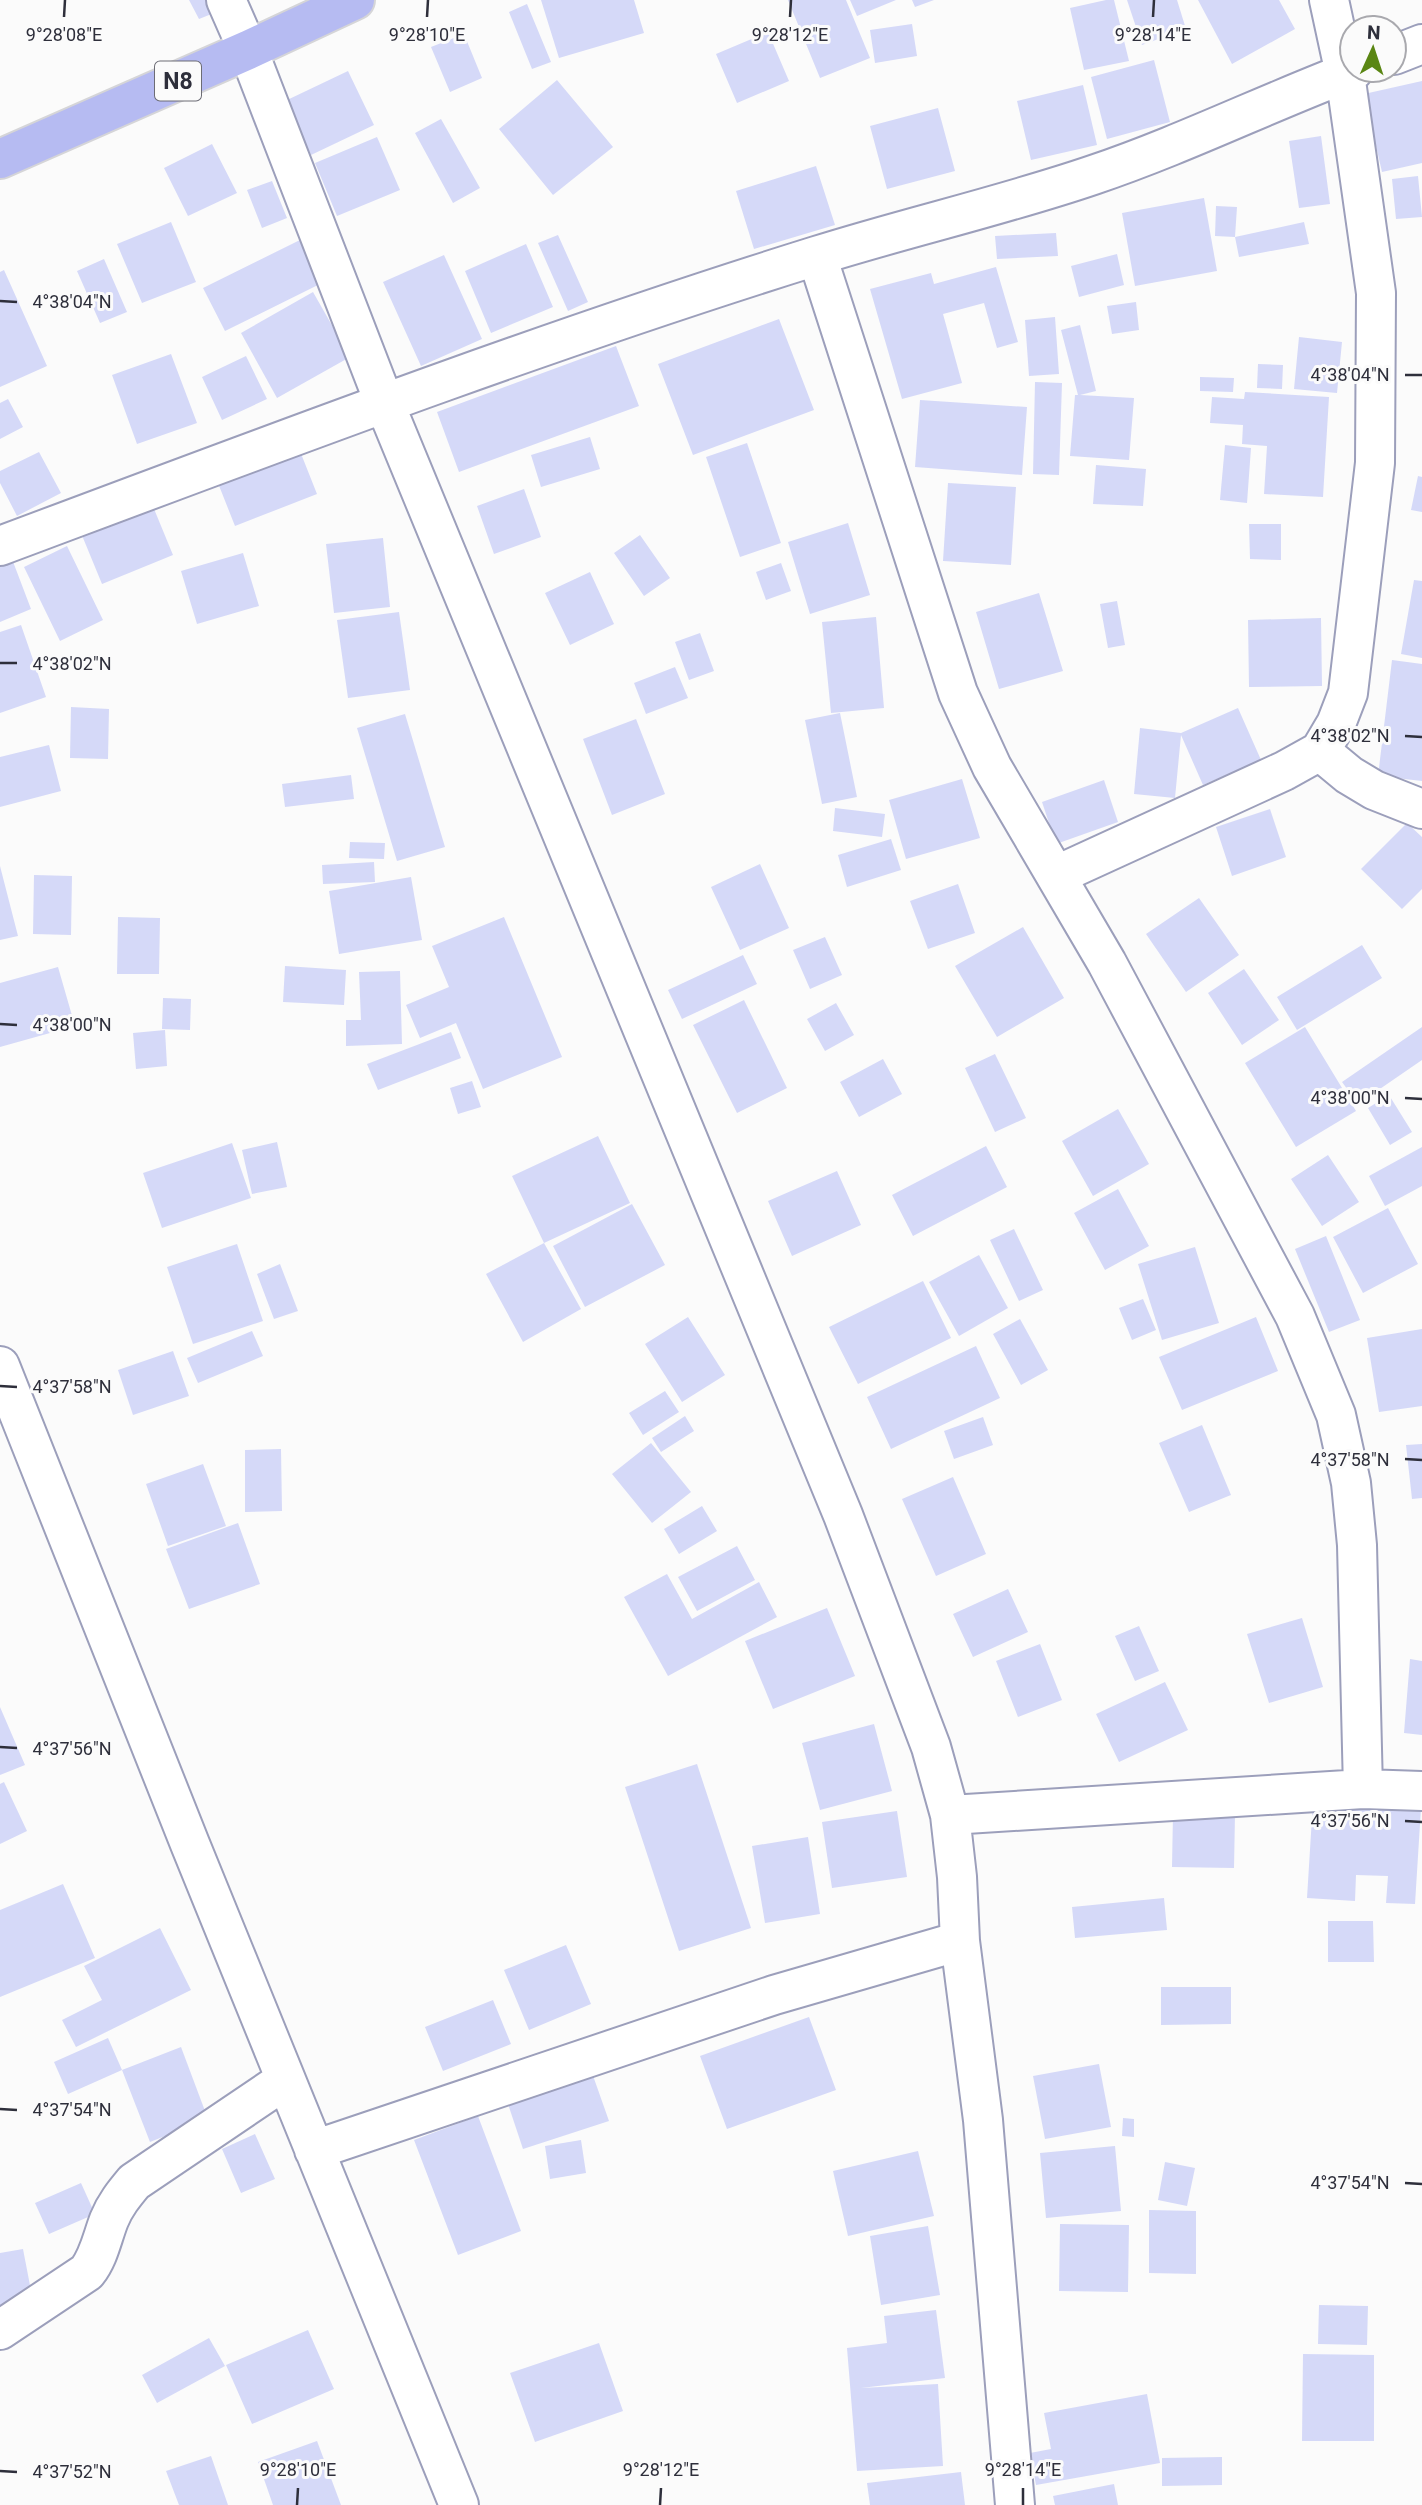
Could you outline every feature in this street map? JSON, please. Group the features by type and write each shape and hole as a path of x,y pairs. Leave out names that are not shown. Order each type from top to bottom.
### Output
{"highway":[{"name":"N8","path":"0,159 355,0"}],"street":[{"path":"226,0 248,50 384,402 843,1514 931,1747 950,1815 957,1877 960,1941 983,2120 1015,2505"},
{"path":"1329,0 1338,31"},
{"path":"0,546 384,402 817,256 1093,175 1239,119 1338,77"},
{"path":"1057,875 1321,751 1336,724 1348,693 1375,463 1377,293 1351,84"},
{"path":"817,256 958,692 992,767 1107,963 1296,1316 1336,1415 1351,1483 1357,1545 1363,1789"},
{"path":"1321,751 1349,775 1374,790 1422,809"},
{"path":"0,1366 285,2080 459,2505"},
{"path":"950,1815 1363,1789 1422,1791"},
{"path":"314,2150 774,1995 960,1941"},
{"path":"0,2330 87,2272 94,2262 119,2199 134,2182 285,2080"}],"building":[{"path":"189,0 214,0 219,11 199,19"},
{"path":"541,0 634,0 644,33 559,58"},
{"path":"788,0 846,0 870,58 820,78"},
{"path":"850,0 896,0 857,16"},
{"path":"912,0 934,0 915,7"},
{"path":"1114,0 1129,61 1084,70 1070,8"},
{"path":"1127,0 1177,0 1186,29 1142,45"},
{"path":"1198,0 1279,0 1295,29 1232,64"},
{"path":"527,4 551,62 532,69 509,12"},
{"path":"912,24 917,56 875,63 870,30"},
{"path":"768,32 789,81 737,103 716,54"},
{"path":"464,34 482,78 450,92 431,47"},
{"path":"1154,60 1170,122 1107,139 1091,77"},
{"path":"348,71 374,125 311,155 285,101"},
{"path":"557,80 613,147 553,195 499,129"},
{"path":"1422,81 1422,163 1382,172 1364,94"},
{"path":"1083,85 1097,145 1031,160 1017,101"},
{"path":"938,108 955,171 887,189 870,126"},
{"path":"441,119 480,188 453,203 415,133"},
{"path":"1321,136 1330,204 1299,208 1289,141"},
{"path":"377,137 400,190 337,216 315,163"},
{"path":"212,144 237,193 188,216 164,168"},
{"path":"816,166 835,225 754,249 736,191"},
{"path":"1418,176 1422,217 1396,219 1392,179"},
{"path":"272,181 287,218 262,228 247,190"},
{"path":"1204,198 1217,271 1135,286 1122,213"},
{"path":"1216,206 1237,207 1235,237 1215,236"},
{"path":"171,222 196,282 142,303 117,244"},
{"path":"1304,222 1309,244 1239,257 1235,237"},
{"path":"1056,233 1058,256 997,259 995,236"},
{"path":"558,235 588,302 568,311 538,243"},
{"path":"302,239 324,282 225,331 203,288"},
{"path":"526,244 553,307 491,333 465,271"},
{"path":"1117,254 1124,285 1079,297 1071,266"},
{"path":"444,255 482,339 421,366 383,282"},
{"path":"104,259 127,312 100,323 77,271"},
{"path":"996,267 1018,342 997,348 984,303 943,314 962,383 902,399 870,289 931,273 934,284"},
{"path":"4,270 47,366 0,387 0,272"},
{"path":"313,292 350,357 277,398 241,333"},
{"path":"1136,302 1139,330 1112,334 1107,306"},
{"path":"1055,317 1059,374 1029,376 1025,320"},
{"path":"779,319 814,410 693,455 658,364"},
{"path":"1080,325 1096,391 1080,395 1134,398 1129,460 1070,456 1075,395 1078,395 1061,330"},
{"path":"1299,337 1342,342 1337,393 1294,389"},
{"path":"616,346 639,406 459,472 437,412"},
{"path":"171,354 197,423 137,444 112,375"},
{"path":"246,356 267,399 222,420 202,377"},
{"path":"1258,364 1283,365 1282,389 1257,388"},
{"path":"1200,377 1234,378 1233,392 1200,391"},
{"path":"1035,382 1062,383 1059,475 1033,474"},
{"path":"1245,392 1329,397 1323,497 1264,494 1267,446 1242,444 1243,425 1210,423 1212,397 1244,399"},
{"path":"8,399 23,427 0,439 0,403"},
{"path":"920,400 1027,407 1022,475 915,467"},
{"path":"590,437 600,469 541,487 531,455"},
{"path":"296,441 317,494 235,526 214,473"},
{"path":"747,443 781,543 740,557 706,457"},
{"path":"1225,445 1251,448 1247,503 1220,500"},
{"path":"39,452 61,493 17,516 0,483 0,471"},
{"path":"1096,465 1146,469 1143,506 1093,504"},
{"path":"1418,476 1422,477 1422,512 1411,510"},
{"path":"948,483 1016,487 1011,565 943,561"},
{"path":"524,489 541,537 494,554 477,506"},
{"path":"152,504 173,555 102,584 81,533"},
{"path":"848,523 870,595 810,614 788,542"},
{"path":"1249,524 1281,524 1281,560 1250,559"},
{"path":"640,535 670,578 644,596 614,553"},
{"path":"383,538 390,607 334,613 326,544"},
{"path":"67,546 103,620 60,641 24,567"},
{"path":"243,553 259,606 197,624 181,571"},
{"path":"12,559 31,609 0,622 0,564"},
{"path":"781,563 791,591 766,600 756,572"},
{"path":"590,572 614,624 570,645 545,593"},
{"path":"1414,580 1422,581 1422,658 1401,654"},
{"path":"1039,593 1063,671 999,689 976,612"},
{"path":"1117,601 1125,645 1108,648 1100,604"},
{"path":"399,612 410,690 348,698 337,620"},
{"path":"876,617 884,708 831,713 822,622"},
{"path":"1321,618 1322,686 1249,687 1248,620"},
{"path":"21,625 46,697 0,713 0,632"},
{"path":"700,633 714,671 689,680 675,642"},
{"path":"1392,660 1422,664 1422,781 1378,776"},
{"path":"675,667 688,698 646,714 634,683"},
{"path":"71,707 109,709 108,759 70,758"},
{"path":"1238,708 1261,760 1203,785 1181,735 1175,798 1134,794 1140,728 1181,733"},
{"path":"840,713 857,797 822,804 805,720"},
{"path":"405,714 445,847 397,861 357,728"},
{"path":"636,719 665,794 612,815 583,739"},
{"path":"49,745 61,791 0,807 0,757"},
{"path":"351,775 354,799 285,807 282,784"},
{"path":"962,779 980,838 906,859 889,800"},
{"path":"1104,780 1118,822 1056,844 1042,802"},
{"path":"835,808 885,814 882,837 833,831"},
{"path":"1270,809 1286,857 1232,876 1216,827"},
{"path":"1407,823 1422,837 1422,889 1402,909 1361,869"},
{"path":"891,839 901,870 847,887 838,855"},
{"path":"350,842 385,843 384,859 349,858"},
{"path":"374,862 375,882 323,884 322,865"},
{"path":"760,864 789,928 740,950 711,887"},
{"path":"0,866 18,936 0,940"},
{"path":"34,875 72,876 71,935 33,934"},
{"path":"411,877 422,940 339,954 329,891"},
{"path":"958,884 975,933 928,949 910,901"},
{"path":"1199,898 1239,955 1186,992 1146,934"},
{"path":"118,917 160,918 159,974 117,974"},
{"path":"504,917 562,1057 483,1089 456,1023 420,1038 406,1005 449,987 432,946"},
{"path":"1023,927 1064,998 997,1037 955,966"},
{"path":"825,937 842,975 810,989 793,950"},
{"path":"1362,945 1382,978 1297,1030 1277,997"},
{"path":"743,955 757,984 682,1019 668,990"},
{"path":"285,966 346,970 344,1005 283,1002"},
{"path":"58,967 75,1026 0,1047 0,983"},
{"path":"1244,969 1279,1020 1242,1045 1208,993"},
{"path":"400,971 402,1044 346,1046 346,1020 361,1020 359,972"},
{"path":"163,998 191,999 190,1030 162,1029"},
{"path":"744,1000 787,1088 737,1113 693,1025"},
{"path":"836,1003 854,1035 825,1051 807,1019"},
{"path":"1305,1027 1356,1111 1296,1147 1245,1063"},
{"path":"1422,1027 1422,1060 1358,1104 1342,1082"},
{"path":"165,1030 167,1066 136,1069 133,1033"},
{"path":"451,1032 461,1058 378,1090 367,1064"},
{"path":"995,1054 1026,1118 995,1132 965,1068"},
{"path":"883,1059 902,1094 859,1117 840,1082"},
{"path":"472,1081 481,1107 458,1114 450,1088"},
{"path":"1389,1095 1412,1132 1390,1145 1368,1108"},
{"path":"1118,1109 1149,1164 1093,1196 1062,1141"},
{"path":"598,1136 630,1203 544,1243 512,1176"},
{"path":"277,1142 287,1187 252,1194 242,1150"},
{"path":"232,1143 251,1198 162,1228 143,1173"},
{"path":"986,1146 1007,1187 913,1236 892,1195"},
{"path":"1422,1147 1422,1186 1385,1206 1369,1176"},
{"path":"1328,1155 1359,1202 1322,1226 1291,1179"},
{"path":"837,1171 861,1225 792,1256 768,1201"},
{"path":"1118,1189 1149,1246 1105,1270 1074,1213"},
{"path":"632,1204 665,1265 585,1307 553,1246"},
{"path":"1388,1208 1418,1264 1363,1293 1333,1237"},
{"path":"1014,1229 1043,1290 1019,1301 990,1240"},
{"path":"1326,1236 1360,1320 1329,1332 1295,1249"},
{"path":"544,1243 581,1309 523,1342 486,1274"},
{"path":"237,1244 263,1321 193,1344 167,1267"},
{"path":"1195,1247 1219,1323 1162,1340 1138,1264"},
{"path":"979,1255 1008,1308 959,1336 929,1282"},
{"path":"280,1264 298,1311 274,1319 257,1274"},
{"path":"923,1281 951,1338 858,1384 829,1327"},
{"path":"1143,1299 1156,1330 1132,1340 1119,1308"},
{"path":"688,1317 725,1375 682,1402 645,1344"},
{"path":"1256,1317 1278,1371 1182,1410 1159,1357"},
{"path":"1020,1319 1048,1370 1021,1385 993,1334"},
{"path":"1422,1329 1422,1406 1379,1412 1367,1338"},
{"path":"252,1331 263,1356 198,1383 187,1358"},
{"path":"976,1346 1000,1398 891,1449 867,1397"},
{"path":"173,1351 189,1396 133,1415 118,1370"},
{"path":"665,1391 679,1412 643,1435 629,1413"},
{"path":"685,1416 694,1431 661,1452 652,1438"},
{"path":"983,1417 993,1445 954,1459 944,1431"},
{"path":"1202,1425 1231,1495 1189,1512 1159,1443"},
{"path":"651,1443 691,1492 652,1523 612,1474"},
{"path":"1422,1444 1422,1498 1412,1499 1406,1445"},
{"path":"281,1449 282,1511 245,1512 245,1450"},
{"path":"203,1464 226,1526 168,1546 146,1484"},
{"path":"953,1477 986,1554 936,1576 902,1499"},
{"path":"702,1506 717,1531 679,1554 664,1529"},
{"path":"238,1523 260,1584 189,1609 166,1549"},
{"path":"737,1546 755,1580 697,1611 678,1577"},
{"path":"667,1574 692,1619 759,1582 777,1617 668,1676 624,1597"},
{"path":"1008,1589 1028,1632 973,1657 953,1614"},
{"path":"827,1608 855,1676 773,1709 745,1641"},
{"path":"1302,1618 1323,1687 1269,1703 1247,1634"},
{"path":"1139,1626 1159,1671 1135,1681 1115,1636"},
{"path":"1040,1644 1062,1700 1018,1717 996,1661"},
{"path":"1410,1659 1422,1661 1422,1735 1404,1733"},
{"path":"1165,1682 1188,1730 1119,1762 1096,1714"},
{"path":"0,1707 25,1765 0,1775"},
{"path":"874,1724 892,1791 820,1810 802,1743"},
{"path":"697,1764 751,1928 679,1951 625,1787"},
{"path":"4,1782 27,1831 0,1844 0,1784"},
{"path":"1313,1801 1421,1808 1415,1904 1386,1903 1388,1876 1356,1875 1355,1901 1307,1898"},
{"path":"897,1811 907,1877 832,1888 822,1822"},
{"path":"1173,1813 1235,1814 1234,1868 1172,1867"},
{"path":"808,1837 820,1914 765,1923 752,1846"},
{"path":"63,1884 95,1958 0,1997 0,1910"},
{"path":"1164,1898 1167,1930 1075,1938 1072,1907"},
{"path":"1328,1921 1373,1921 1374,1962 1328,1962"},
{"path":"160,1928 191,1990 76,2047 62,2020 102,2000 84,1966"},
{"path":"566,1945 591,2004 529,2030 504,1970"},
{"path":"1161,1987 1231,1987 1231,2024 1161,2025"},
{"path":"493,2000 511,2044 443,2071 425,2027"},
{"path":"809,2017 836,2090 727,2129 700,2056"},
{"path":"108,2038 122,2070 68,2094 54,2062"},
{"path":"181,2047 208,2119 150,2142 122,2070"},
{"path":"1099,2064 1111,2127 1045,2139 1033,2076"},
{"path":"591,2070 609,2121 523,2149 506,2098"},
{"path":"478,2116 521,2231 458,2255 414,2140"},
{"path":"1123,2118 1134,2119 1134,2137 1122,2136"},
{"path":"255,2134 275,2179 241,2193 222,2149"},
{"path":"581,2140 586,2173 550,2179 545,2146"},
{"path":"1115,2146 1121,2211 1046,2218 1040,2153"},
{"path":"918,2151 934,2216 848,2236 833,2171"},
{"path":"1165,2162 1195,2168 1187,2206 1158,2200"},
{"path":"81,2183 95,2214 49,2234 35,2203"},
{"path":"1149,2210 1196,2211 1196,2274 1149,2273"},
{"path":"1060,2224 1129,2225 1128,2292 1059,2291"},
{"path":"928,2226 940,2295 881,2305 870,2236"},
{"path":"23,2249 33,2301 0,2309 0,2253"},
{"path":"1319,2305 1368,2306 1367,2345 1318,2344"},
{"path":"936,2310 945,2378 861,2388 938,2384 943,2466 857,2471 847,2348 887,2343 884,2316"},
{"path":"308,2330 334,2389 252,2424 226,2365"},
{"path":"209,2338 225,2366 157,2403 142,2375"},
{"path":"599,2343 623,2411 535,2442 510,2373"},
{"path":"1303,2354 1374,2355 1374,2441 1302,2441"},
{"path":"1147,2394 1160,2463 1036,2485 1030,2453 1051,2449 1044,2413"},
{"path":"317,2441 341,2505 273,2505 258,2462"},
{"path":"211,2456 228,2505 179,2505 166,2471"},
{"path":"1222,2457 1222,2485 1162,2486 1162,2458"},
{"path":"961,2472 965,2505 870,2505 867,2483"},
{"path":"1114,2484 1118,2505 1055,2505 1053,2496"}]}
